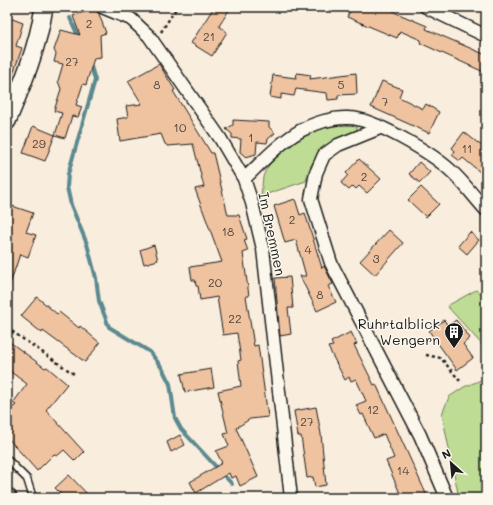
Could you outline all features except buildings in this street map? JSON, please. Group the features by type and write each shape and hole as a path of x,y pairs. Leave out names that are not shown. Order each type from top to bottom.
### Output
{"main road":[{"path":"7,120 28,71 38,39 44,7"}],"street":[{"name":"Im Bremmen","path":"102,7 132,19 150,36 220,138 244,179 252,203 263,249 291,498"},
{"path":"426,7 486,36"},
{"path":"244,179 299,132 312,126 338,118 351,118 363,120 434,157 458,177 486,210"},
{"path":"380,128 338,145 324,155 316,173 311,199 332,263 420,435 447,498"}],"lane":[{"path":"7,459 27,479 33,498"}],"path":[{"path":"167,22 177,7"},
{"path":"7,328 74,374"},
{"path":"426,355 441,358 460,381"}],"green space":[{"path":"341,123 357,125 357,132 331,145 318,155 313,162 306,181 261,196 263,177 267,167 275,158 295,142 307,135"},
{"path":"476,290 486,297 486,349 447,306"},
{"path":"486,378 486,498 459,498 442,414 449,397 464,387"}],"waterway":[{"path":"70,18 79,38"},
{"path":"90,63 95,80 68,174 67,187 71,205 87,244 96,278 99,301 109,327 150,352 162,368 170,384 175,418 181,429 232,484"}],"place":[{"name":"Ruhrtalblick Wengern","path":"454,349"}]}
